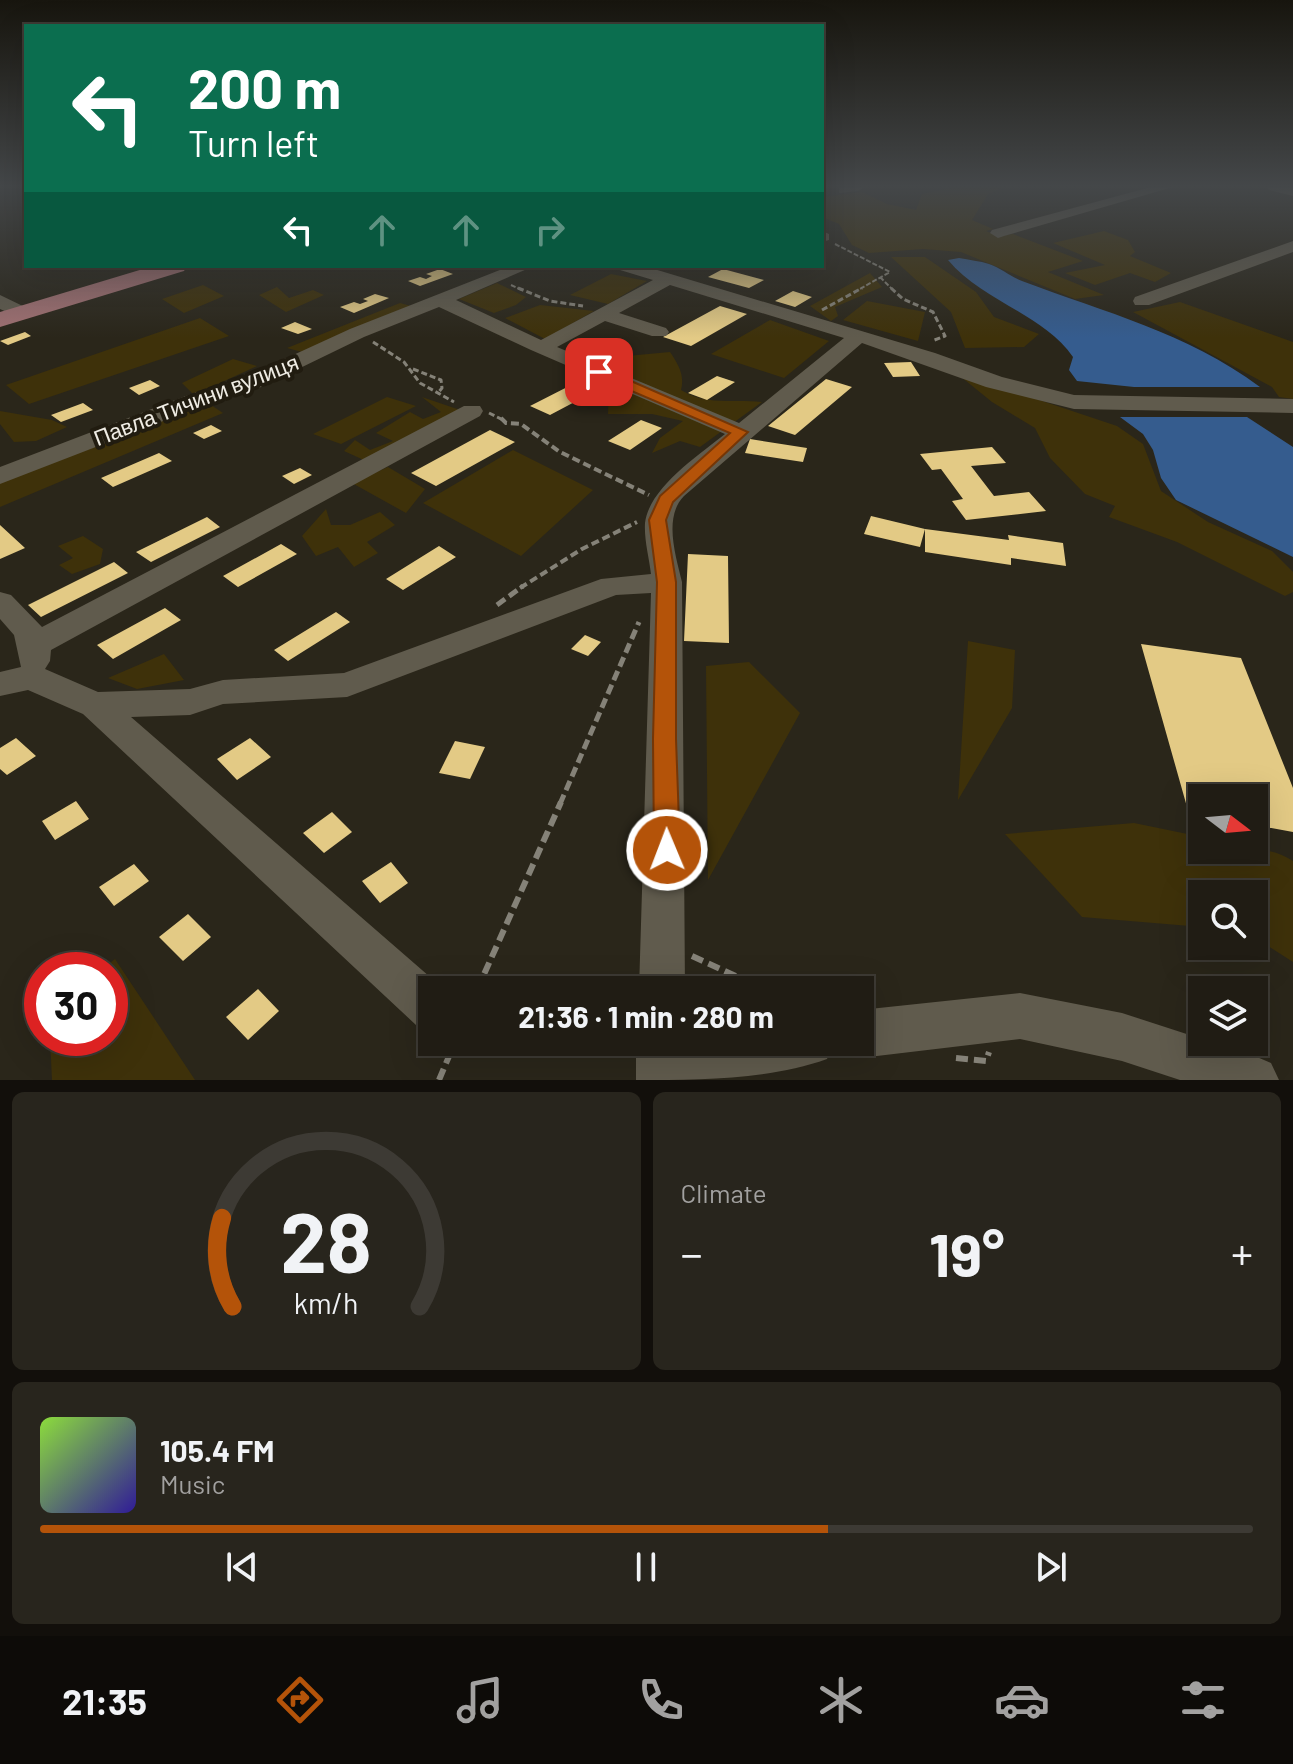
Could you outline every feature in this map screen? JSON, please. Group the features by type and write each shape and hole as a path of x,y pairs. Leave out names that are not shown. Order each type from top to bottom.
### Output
{"main road":[{"path":"11,316 169,268"}],"street":[{"path":"1142,301 1293,246"},
{"name":"Павла Тичини вулиця","path":"0,476 199,399 253,382 357,333 520,268"},
{"path":"632,268 879,343 994,382 1074,402 1293,406"},
{"path":"542,347 667,279"},
{"path":"440,300 740,432"},
{"path":"0,301 11,316"},
{"path":"608,311 659,332"},
{"path":"663,976 667,877 656,583 658,520 662,508 666,500 740,432 833,360 879,343"},
{"path":"0,693 16,680 36,644 472,411"},
{"path":"16,680 95,705 190,702 223,692 347,685 612,586 656,583"},
{"path":"0,602 29,629 36,644"},
{"path":"95,705 418,996"},
{"path":"874,1032 1020,1016 1122,1037 1254,1080"},
{"path":"660,1056 661,1080"},
{"path":"680,1080 713,1057 719,1056"}],"path":[{"path":"802,320 890,272 825,237"},
{"path":"500,277 521,292 550,301 608,311"},
{"path":"879,343 922,345 945,336 933,312 903,299 880,277"},
{"path":"357,333 410,368 441,380 442,388 437,394"},
{"path":"410,368 420,383 437,394 472,411 487,412 499,416 506,423 521,424 560,452 639,488 662,508 600,538 531,579 489,611"},
{"path":"483,976 656,583"},
{"path":"664,945 734,976"},
{"path":"439,1080 449,1056"}],"shaded area":[{"path":"847,237 1022,237 1083,261 1048,272 1104,295 1075,299 961,252 923,249 869,253 852,245"},
{"path":"1077,237 1121,237 1128,240 1135,252 1130,256 1171,273 1155,282 1130,273 1095,285 1065,273 1105,265 1053,243"},
{"path":"891,257 925,257 976,292 994,317 1039,334 1024,347 965,348 951,312"},
{"path":"870,273 882,287 835,307 838,316 831,321 810,306"},
{"path":"611,274 647,281 608,304 570,295"},
{"path":"497,283 526,297 516,305 494,313 459,299"},
{"path":"203,285 224,296 184,313 162,299"},
{"path":"277,287 289,298 313,290 324,295 286,312 259,295"},
{"path":"867,301 925,312 918,341 843,320"},
{"path":"1180,302 1293,342 1293,399 1279,397 1272,387 1133,312"},
{"path":"400,303 411,306 302,352 287,348"},
{"path":"540,305 594,311 545,339 505,318"},
{"path":"200,318 229,336 29,404 6,385"},
{"path":"770,320 829,341 784,378 711,354"},
{"path":"670,352 681,375 681,390 710,400 762,402 700,447 680,441 652,453 660,438 683,421 652,414 608,414 610,364 627,356"},
{"path":"233,359 257,366 194,395 182,383"},
{"path":"955,372 1117,426 1143,444 1161,491 1208,522 1272,551 1293,572 1293,592 1285,596 1177,542 1109,517 1115,506 1085,494 1050,458 1035,428 992,402"},
{"path":"387,397 416,406 341,444 313,434"},
{"path":"422,397 460,410 366,461 344,451 355,440 370,450 393,441 376,433 410,412 423,419 441,412"},
{"path":"208,403 223,413 0,507 0,482"},
{"path":"0,411 52,420 67,427 36,441 14,442 0,424"},
{"path":"513,450 593,490 521,556 423,503"},
{"path":"388,467 425,489 406,513 352,483"},
{"path":"326,509 331,525 350,525 380,512 395,525 367,542 378,553 354,567 338,547 316,556 302,536"},
{"path":"83,536 103,549 100,564 72,574 59,565 73,558 58,546"},
{"path":"968,641 1015,650 1012,708 958,800"},
{"path":"164,654 184,680 137,689 108,678"},
{"path":"749,662 800,713 708,880 706,666"},
{"path":"1134,823 1188,834 1188,864 1268,864 1268,851 1283,855 1293,861 1293,962 1268,946 1268,880 1188,880 1188,926 1082,917 1005,834"},
{"path":"128,979 195,1080 52,1080 51,1056 128,1056"}],"water":[{"path":"959,258 989,264 1022,281 1174,338 1232,368 1260,387 1134,387 1077,381 1069,370 1073,357 1060,342 1046,329 978,286 948,260"},
{"path":"1120,417 1247,417 1293,447 1293,557 1176,500 1161,478 1153,450 1143,434"}],"building":[{"path":"440,269 453,274 420,286 408,281 420,277 426,279 432,276 426,274"},
{"path":"723,269 764,280 749,288 708,277"},
{"path":"793,291 812,297 795,307 775,301"},
{"path":"375,294 389,298 354,313 340,307 354,302 360,304 368,301 363,299"},
{"path":"720,306 747,314 691,346 663,337"},
{"path":"295,322 312,329 298,334 281,328"},
{"path":"25,332 31,336 8,345 0,341"},
{"path":"911,362 920,376 893,377 884,363"},
{"path":"717,376 735,382 707,400 688,393"},
{"path":"826,379 852,387 795,435 768,426"},
{"path":"150,380 160,386 139,395 129,388"},
{"path":"581,380 601,388 550,415 530,406"},
{"path":"83,403 93,410 61,422 51,415"},
{"path":"641,420 662,428 630,450 608,441"},
{"path":"211,425 222,431 204,439 193,433"},
{"path":"490,430 515,442 436,486 411,473"},
{"path":"750,439 807,448 803,462 745,453"},
{"path":"992,447 1006,463 971,466 994,496 1029,492 1046,511 966,520 952,501 963,499 941,469 932,470 920,454"},
{"path":"159,453 172,461 113,487 101,478"},
{"path":"300,468 312,475 294,484 282,476"},
{"path":"871,516 925,529 920,547 864,534"},
{"path":"207,517 220,527 151,562 136,552"},
{"path":"0,525 25,548 0,559"},
{"path":"925,529 1009,540 1008,535 1063,543 1066,566 1011,558 1011,565 925,552"},
{"path":"281,544 297,554 238,587 223,576"},
{"path":"439,546 456,557 403,590 386,579"},
{"path":"688,554 728,556 729,643 684,641"},
{"path":"114,562 128,573 41,617 28,605"},
{"path":"165,608 181,620 113,659 97,645"},
{"path":"336,612 350,622 288,661 274,650"},
{"path":"585,635 601,642 588,656 571,649"},
{"path":"1141,644 1241,658 1293,788 1293,832 1268,828 1268,784 1188,784 1188,810"},
{"path":"16,738 36,756 7,775 0,769 0,748"},
{"path":"250,738 271,757 237,780 217,759"},
{"path":"455,741 485,747 470,779 439,773"},
{"path":"76,801 89,819 55,840 42,821"},
{"path":"332,812 352,832 324,853 303,833"},
{"path":"391,862 408,883 380,903 362,881"},
{"path":"134,864 149,881 114,906 99,887"},
{"path":"188,914 211,937 183,961 159,937"},
{"path":"258,989 279,1011 248,1040 226,1017"}],"route":[{"path":"599,372 740,432 666,500 658,520 667,582 664,739 667,850"}]}
